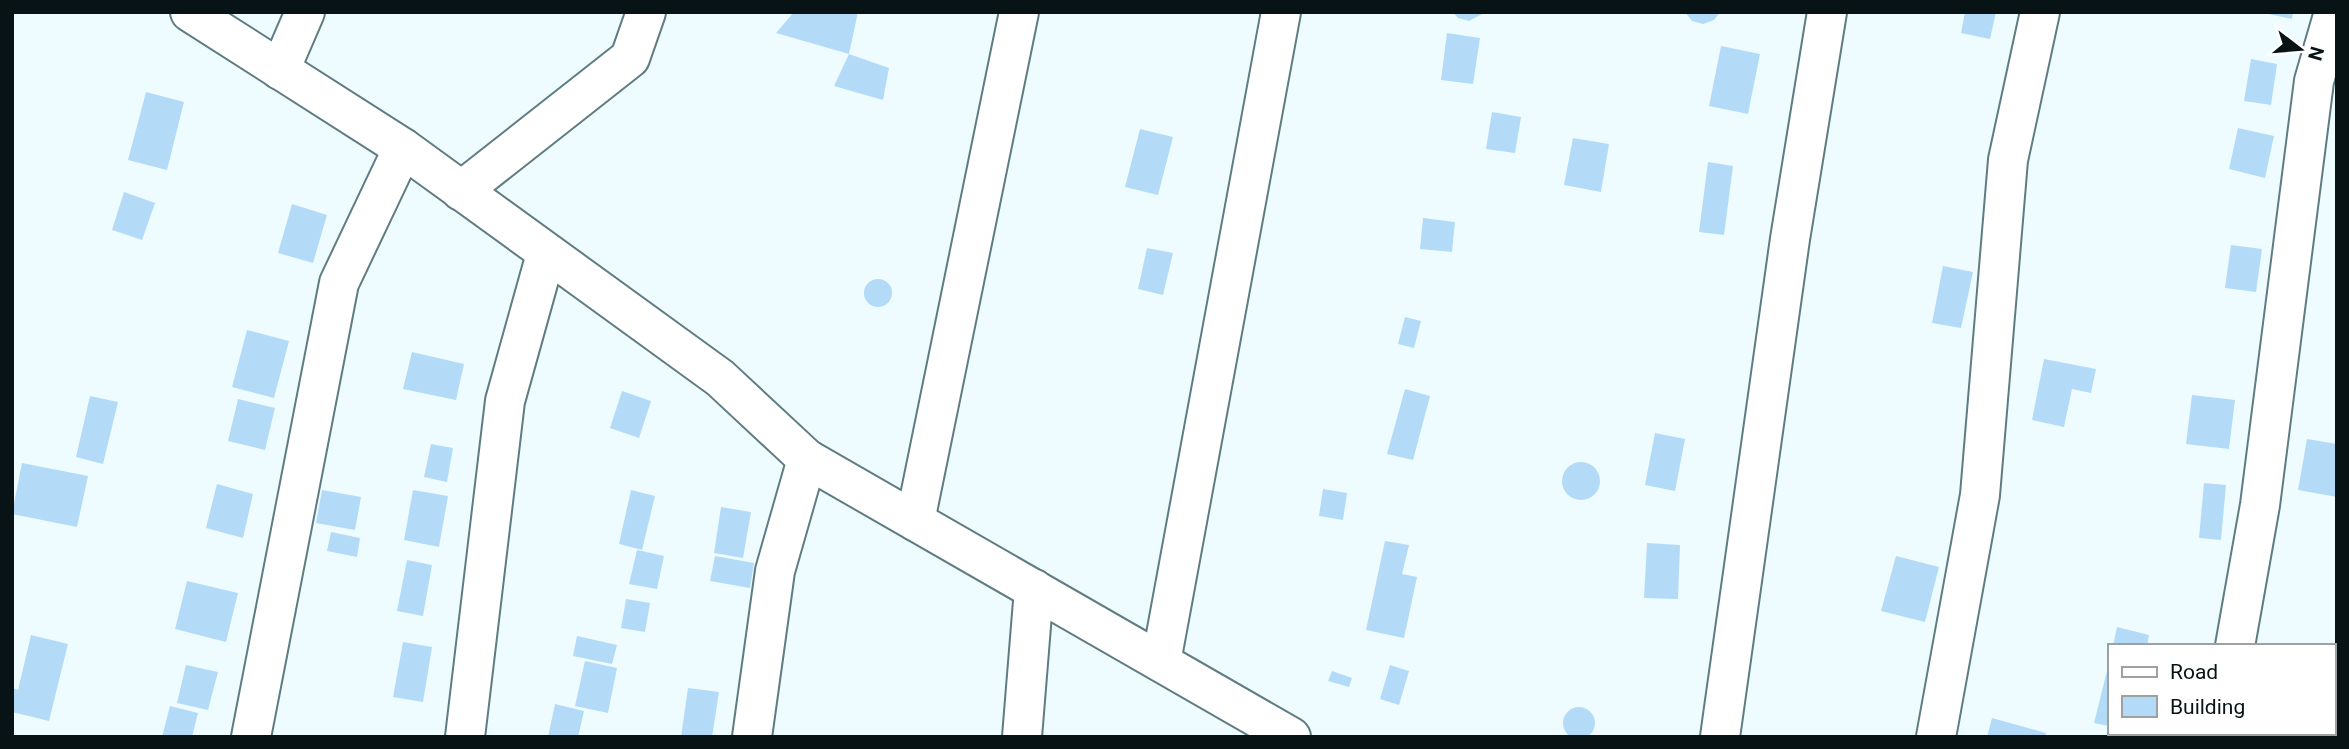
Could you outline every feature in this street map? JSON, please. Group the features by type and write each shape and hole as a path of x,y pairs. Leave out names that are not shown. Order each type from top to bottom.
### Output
{"street":[{"path":"190,12 403,148 720,378 807,459 1161,662 1234,721 1291,737"},
{"path":"280,70 305,12"},
{"path":"461,191 630,58 646,12"},
{"path":"915,521 1018,12"},
{"path":"1161,662 1281,12"},
{"path":"1720,737 1790,239 1827,12"},
{"path":"1937,737 1980,495 2008,160 2040,12"},
{"path":"2235,644 2259,505 2314,81 2334,12"},
{"path":"251,737 339,283 403,148"},
{"path":"465,737 505,401 546,254"},
{"path":"752,737 775,571 807,459"},
{"path":"1022,737 1034,590"}],"building":[{"path":"794,12 858,12 849,54 776,33"},
{"path":"1453,12 1486,12 1469,21 1458,18"},
{"path":"1685,12 1720,12 1714,20 1703,24 1692,21"},
{"path":"1965,12 1996,12 1990,39 1961,33"},
{"path":"2260,12 2293,12 2292,19"},
{"path":"1447,33 1480,38 1473,84 1441,80"},
{"path":"1721,46 1760,54 1748,114 1709,106"},
{"path":"849,54 889,68 883,100 834,86"},
{"path":"2251,59 2277,64 2271,105 2244,101"},
{"path":"146,92 184,102 167,170 128,160"},
{"path":"1492,112 1521,117 1515,153 1486,149"},
{"path":"2238,128 2274,136 2265,178 2229,169"},
{"path":"1140,129 1173,137 1158,195 1125,187"},
{"path":"1573,138 1609,144 1601,192 1564,185"},
{"path":"1708,162 1733,166 1724,235 1699,232"},
{"path":"124,192 155,203 142,240 112,230"},
{"path":"292,204 327,215 313,263 278,253"},
{"path":"1423,218 1455,222 1452,252 1420,249"},
{"path":"2231,245 2262,249 2256,292 2225,288"},
{"path":"1147,248 1173,253 1163,295 1138,289"},
{"path":"1943,266 1973,272 1961,328 1932,323"},
{"path":"878,279 888,283 892,293 888,303 878,307 868,303 864,293 868,283"},
{"path":"1405,317 1421,321 1414,348 1398,344"},
{"path":"247,330 289,341 274,398 232,387"},
{"path":"412,352 464,364 456,400 403,389"},
{"path":"2044,359 2096,369 2091,393 2072,389 2064,427 2032,420"},
{"path":"1405,389 1430,396 1413,460 1387,454"},
{"path":"622,391 651,401 639,438 610,428"},
{"path":"2192,395 2235,400 2229,449 2186,444"},
{"path":"90,396 118,402 103,464 76,457"},
{"path":"238,399 275,408 265,450 228,441"},
{"path":"1655,433 1685,439 1675,491 1645,485"},
{"path":"2307,439 2337,444 2337,497 2298,490"},
{"path":"431,444 453,448 447,482 424,477"},
{"path":"1581,462 1594,468 1600,481 1594,494 1581,500 1568,494 1562,481 1568,468"},
{"path":"22,463 88,476 77,527 12,514"},
{"path":"2204,483 2226,485 2221,540 2199,538"},
{"path":"217,484 253,494 243,538 206,528"},
{"path":"1323,489 1347,493 1343,520 1319,516"},
{"path":"322,490 361,497 355,530 316,523"},
{"path":"413,490 448,496 439,547 404,540"},
{"path":"631,490 655,496 642,550 619,544"},
{"path":"721,507 751,512 743,558 714,553"},
{"path":"331,532 360,538 357,557 327,551"},
{"path":"1385,541 1409,545 1402,574 1417,577 1404,638 1366,630"},
{"path":"1647,543 1680,545 1678,599 1644,598"},
{"path":"637,550 664,556 657,589 629,584"},
{"path":"715,556 754,563 750,588 710,581"},
{"path":"1896,556 1939,567 1925,622 1881,611"},
{"path":"407,560 432,565 423,616 397,611"},
{"path":"187,581 238,593 226,642 175,629"},
{"path":"626,599 650,603 645,632 621,628"},
{"path":"2117,627 2149,635 2147,644 2113,644"},
{"path":"31,635 68,644 49,721 12,712 12,688 18,690"},
{"path":"577,636 617,645 612,664 573,656"},
{"path":"403,642 432,647 423,702 393,697"},
{"path":"585,661 617,668 608,713 575,706"},
{"path":"186,665 218,672 208,710 177,703"},
{"path":"1390,665 1409,671 1399,705 1380,699"},
{"path":"2108,667 2108,726 2094,723"},
{"path":"1332,671 1352,678 1349,687 1328,681"},
{"path":"688,688 719,692 712,737 681,737"},
{"path":"555,704 584,711 578,737 548,737"},
{"path":"170,706 198,713 192,737 162,737"},
{"path":"1579,707 1590,712 1595,723 1590,734 1579,739 1568,734 1563,723 1568,712"},
{"path":"1992,718 2046,733 2045,737 1987,737"}]}
